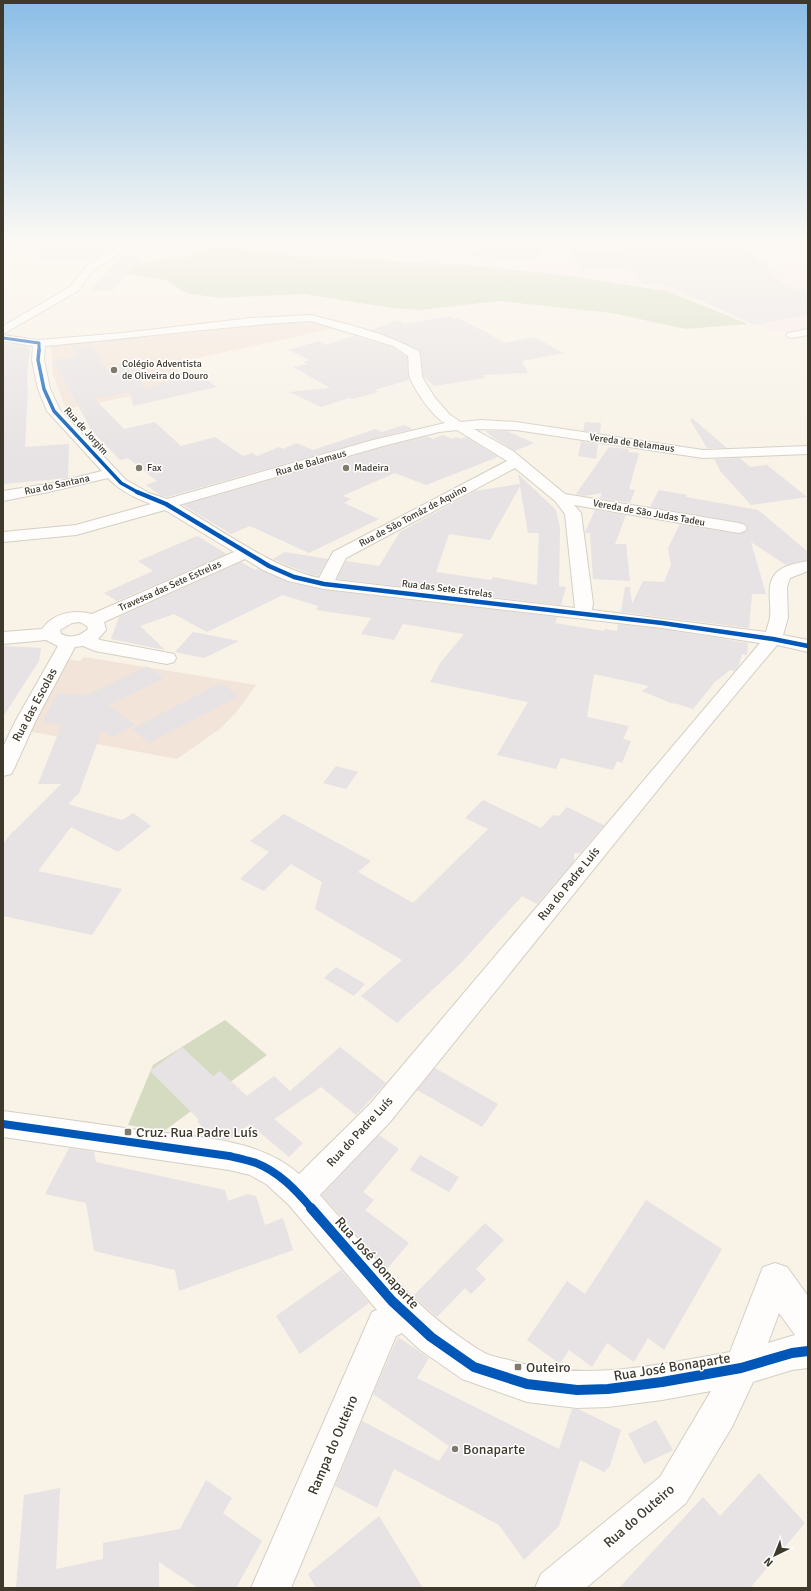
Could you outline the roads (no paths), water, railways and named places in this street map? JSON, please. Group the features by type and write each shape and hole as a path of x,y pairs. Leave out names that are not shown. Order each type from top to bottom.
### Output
{"street":[{"path":"3,331 33,313"},
{"path":"3,338 39,343 122,336 252,321 310,318 338,325 398,344 414,354 416,377 430,400 445,418 508,454 560,498 573,513 584,603 583,614"},
{"path":"792,335 808,332"},
{"name":"Rua de Jorgim","path":"39,343 38,360 44,389 54,411 111,473"},
{"name":"Vereda de Belamaus","path":"457,425 497,424 516,426 703,454 808,450"},
{"name":"Rua de Balamaus","path":"3,537 76,530 378,443 457,425"},
{"path":"662,448 697,460 716,463 757,462"},
{"name":"Rua de São Tomáz de Aquino","path":"324,584 339,555 517,461"},
{"name":"Rua do Santana","path":"3,496 53,487 111,473"},
{"name":"Rua das Sete Estrelas","path":"111,473 126,486 144,496 166,504 269,566 294,577 311,582 655,622 773,639 808,646"},
{"name":"Vereda de São Judas Tadeu","path":"560,498 739,528"},
{"name":"Travessa das Sete Estrelas","path":"93,620 247,552"},
{"name":"Rua do Padre Luís","path":"300,1195 380,1113 699,726 773,639 780,618 778,587 783,575 808,566"},
{"path":"51,634 53,626 65,620 80,617 93,620"},
{"name":"Rua das Escolas","path":"3,769 26,720 77,641 91,636 97,630 96,623 93,620"},
{"path":"3,638 51,634 57,640 77,641 166,658"},
{"name":"Rua José Bonaparte","path":"3,1124 229,1156 256,1163 277,1174 300,1195 392,1301 431,1337 474,1367 527,1384 577,1390 608,1389 662,1382 741,1368 792,1353 808,1351"},
{"name":"Rua do Outeiro","path":"555,1588 672,1490 719,1414 741,1368 775,1279 808,1324"},
{"name":"Rampa do Outeiro","path":"272,1588 384,1324 406,1314"}],"place":[{"name":"Colégio Adventista de Oliveira do Douro","path":"114,370"},
{"name":"Fax","path":"139,468"},
{"name":"Madeira","path":"346,468"},
{"name":"Cruz. Rua Padre Luís","path":"128,1132"},
{"name":"Outeiro","path":"518,1367"},
{"name":"Bonaparte","path":"455,1449"}]}
